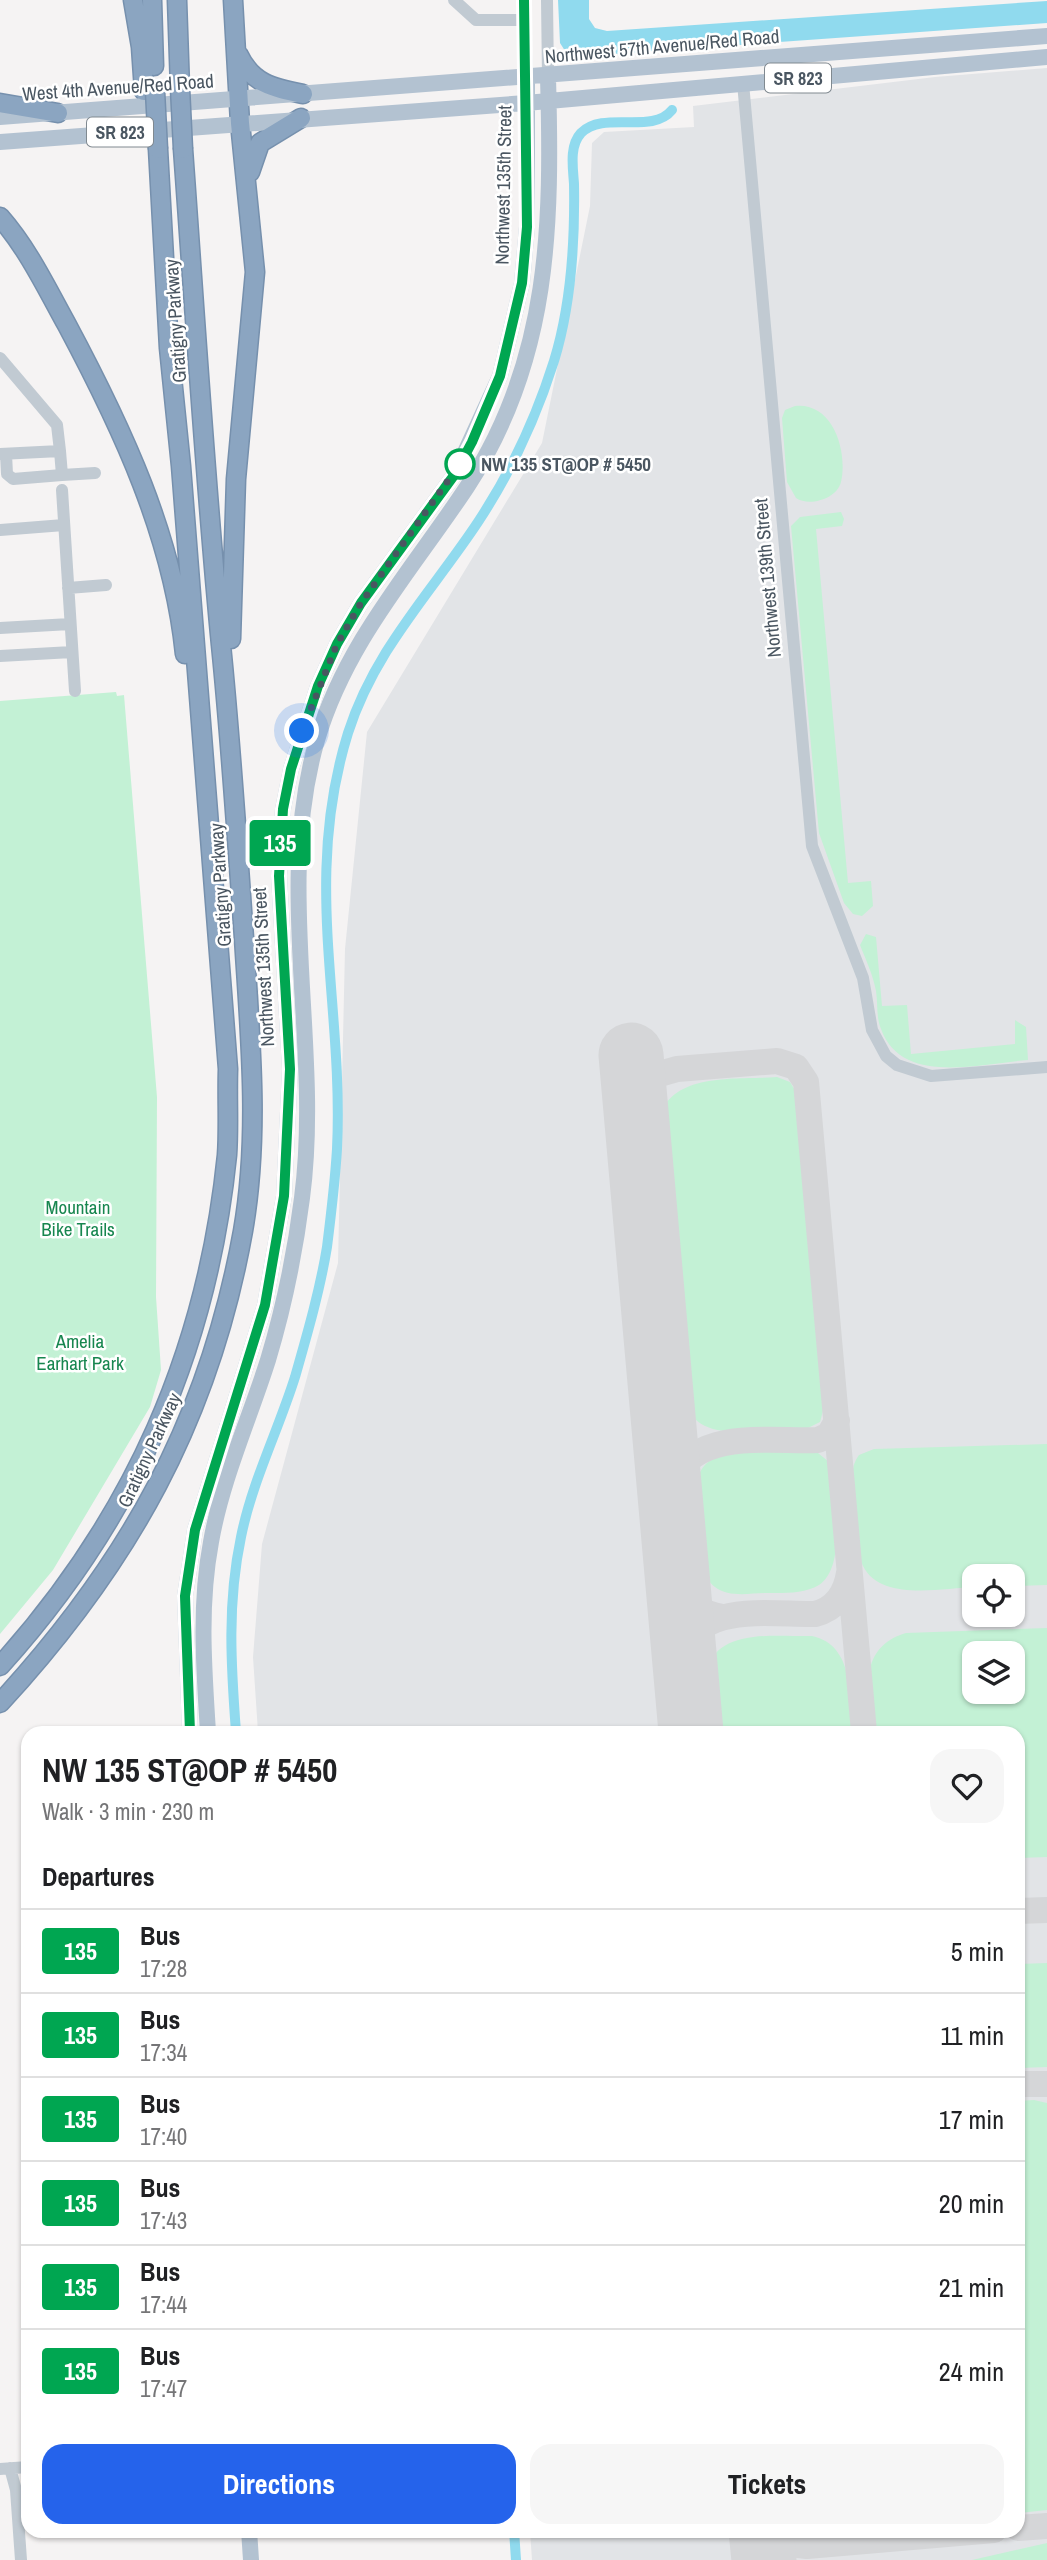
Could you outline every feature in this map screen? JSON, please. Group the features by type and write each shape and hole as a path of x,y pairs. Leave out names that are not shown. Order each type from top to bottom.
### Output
{"highway":[{"path":"133,0 149,91"},
{"name":"Gratigny Parkway","path":"0,1666 46,1615 90,1553 135,1476 166,1411 195,1324 214,1250 227,1153 228,1069 149,91 152,0"},
{"name":"Gratigny Parkway","path":"0,1703 52,1647 96,1589 135,1529 175,1450 200,1390 224,1315 243,1229 251,1153 253,1070 229,709 183,149 177,0"},
{"path":"229,709 236,479 255,272 240,123 233,0"},
{"path":"235,47 245,68 257,81 303,94"},
{"path":"0,103 58,113"},
{"path":"248,186 252,160 260,143 301,118"},
{"path":"0,216 27,251 104,395 137,468 176,594 189,695 201,750"}],"main road":[{"name":"Northwest 57th Avenue/Red Road","path":"239,99 1047,36"},
{"name":"SR 823","path":"0,142 526,103 1047,57"},
{"name":"Northwest 135th Street","path":"208,1726 202,1643 211,1536 281,1311 302,1196 308,1069 298,868 308,775 318,737 354,651 379,609 470,483 489,449 521,373 543,285 550,223 548,76"},
{"name":"Northwest 135th Street","path":"190,1726 185,1596 195,1530 265,1305 284,1196 290,1069 279,876 283,809 291,769 318,686 337,644 361,603 455,474 500,376 522,283 527,227 527,78"},
{"name":"West 4th Avenue/Red Road","path":"0,117 239,99"},
{"path":"250,2538 251,2560"}],"street":[{"path":"454,0 476,20 526,20"},
{"path":"524,0 527,78"},
{"path":"547,0 548,76"},
{"name":"Northwest 139th Street","path":"743,83 810,836 863,978 872,1030 886,1056 904,1068 931,1076 1047,1067"},
{"path":"0,358 57,425 62,475"},
{"path":"60,451 3,454 10,478 95,473"},
{"path":"62,490 75,691"},
{"path":"0,530 64,525"},
{"path":"68,588 106,585"},
{"path":"0,628 70,624"},
{"path":"0,655 72,652"},
{"path":"5,2469 16,2490 21,2560"}],"shaded area":[{"path":"1047,68 1047,2560 532,2560 530,2538 1025,2538 1025,1726 258,1726 253,1657 262,1544 338,1263 345,949 367,732 542,443 590,206 592,143 604,132 694,127 693,106 935,77"}],"green space":[{"path":"795,406 808,407 819,412 828,420 840,443 843,470 841,482 834,493 822,500 808,502 796,498 787,482 782,418 785,410"},
{"path":"841,512 844,519 842,526 816,529 848,883 871,881 873,906 862,916 853,914 844,903 819,833 791,526 800,517"},
{"name":"Mountain Bike Trails","path":"116,692 117,696 124,695 157,1097 156,1297 161,1370 150,1407 53,1570 0,1634 0,701"},
{"path":"866,934 876,937 882,1006 907,1005 911,1054 1015,1044 1015,1020 1026,1027 1028,1060 945,1067 906,1059 891,1047 879,1024 875,985 860,945"},
{"path":"777,1077 790,1082 796,1092 824,1407 820,1422 808,1428 786,1431 726,1431 704,1426 688,1410 682,1397 659,1118 666,1103 678,1092 692,1085 726,1079"},
{"path":"1047,1444 1047,1585 1025,1586 1025,1564 962,1564 962,1588 898,1589 883,1585 872,1577 863,1566 858,1547 852,1482 853,1468 859,1455 874,1449"},
{"path":"735,1452 818,1453 829,1462 837,1528 834,1562 828,1575 813,1588 794,1592 733,1594 715,1587 706,1576 699,1560 691,1521 696,1482 703,1468 714,1458"},
{"path":"1047,1628 1047,1857 1025,1858 1025,1726 874,1726 870,1669 883,1646 906,1633"},
{"path":"764,1636 812,1636 826,1641 836,1650 847,1675 853,1726 711,1726 707,1678 711,1661 719,1650 732,1642"},
{"path":"1047,1963 1047,2067 1025,2068 1025,1964"},
{"path":"1025,2101 1047,2103 1047,2510 1025,2512"},
{"path":"1047,2543 1047,2560 972,2560"}],"water":[{"path":"558,0 589,0 589,19 595,28 607,31 1047,1 1047,23 599,55 583,59 567,54 560,43"}],"waterway":[{"path":"236,1726 232,1610 241,1537 258,1476 295,1377 327,1247 337,1149 338,1096 326,891 328,840 335,787 348,733 359,703 389,648 478,522 501,484 539,403 560,340 568,296 574,228 573,157 577,138 591,126 602,123 653,121 672,110"},
{"path":"515,2538 516,2560"}],"taxiway":[{"path":"634,1091 656,1075 677,1069 777,1061 796,1067 806,1082 863,1726"},
{"path":"669,1489 679,1469 693,1455 711,1447 753,1440 818,1440 829,1435 837,1421"},
{"path":"684,1660 690,1641 702,1628 717,1619 756,1613 822,1612 839,1599 849,1573"},
{"path":"677,1575 693,1604 706,1612 723,1617"},
{"path":"1025,1911 1047,1910"},
{"path":"1025,2084 1047,2084"},
{"path":"1025,2528 1047,2526"},
{"path":"781,2538 790,2544 807,2546 900,2538"}],"runway":[{"path":"631,1055 690,1726"},
{"path":"762,2538 764,2560"}],"bus line":[{"name":"135","path":"190,1726 185,1596 195,1530 265,1305 284,1196 290,1069 279,876 283,809 302,731 337,644 361,603 455,474 500,376 512,335 522,283 527,227 524,0"}],"place":[{"name":"NW 135 ST@OP # 5450","path":"460,464"}],"route":[{"path":"302,731 337,644 361,603 464,458 460,464"}],"park label":[{"name":"Amelia Earhart Park","path":"80,1352"}]}
